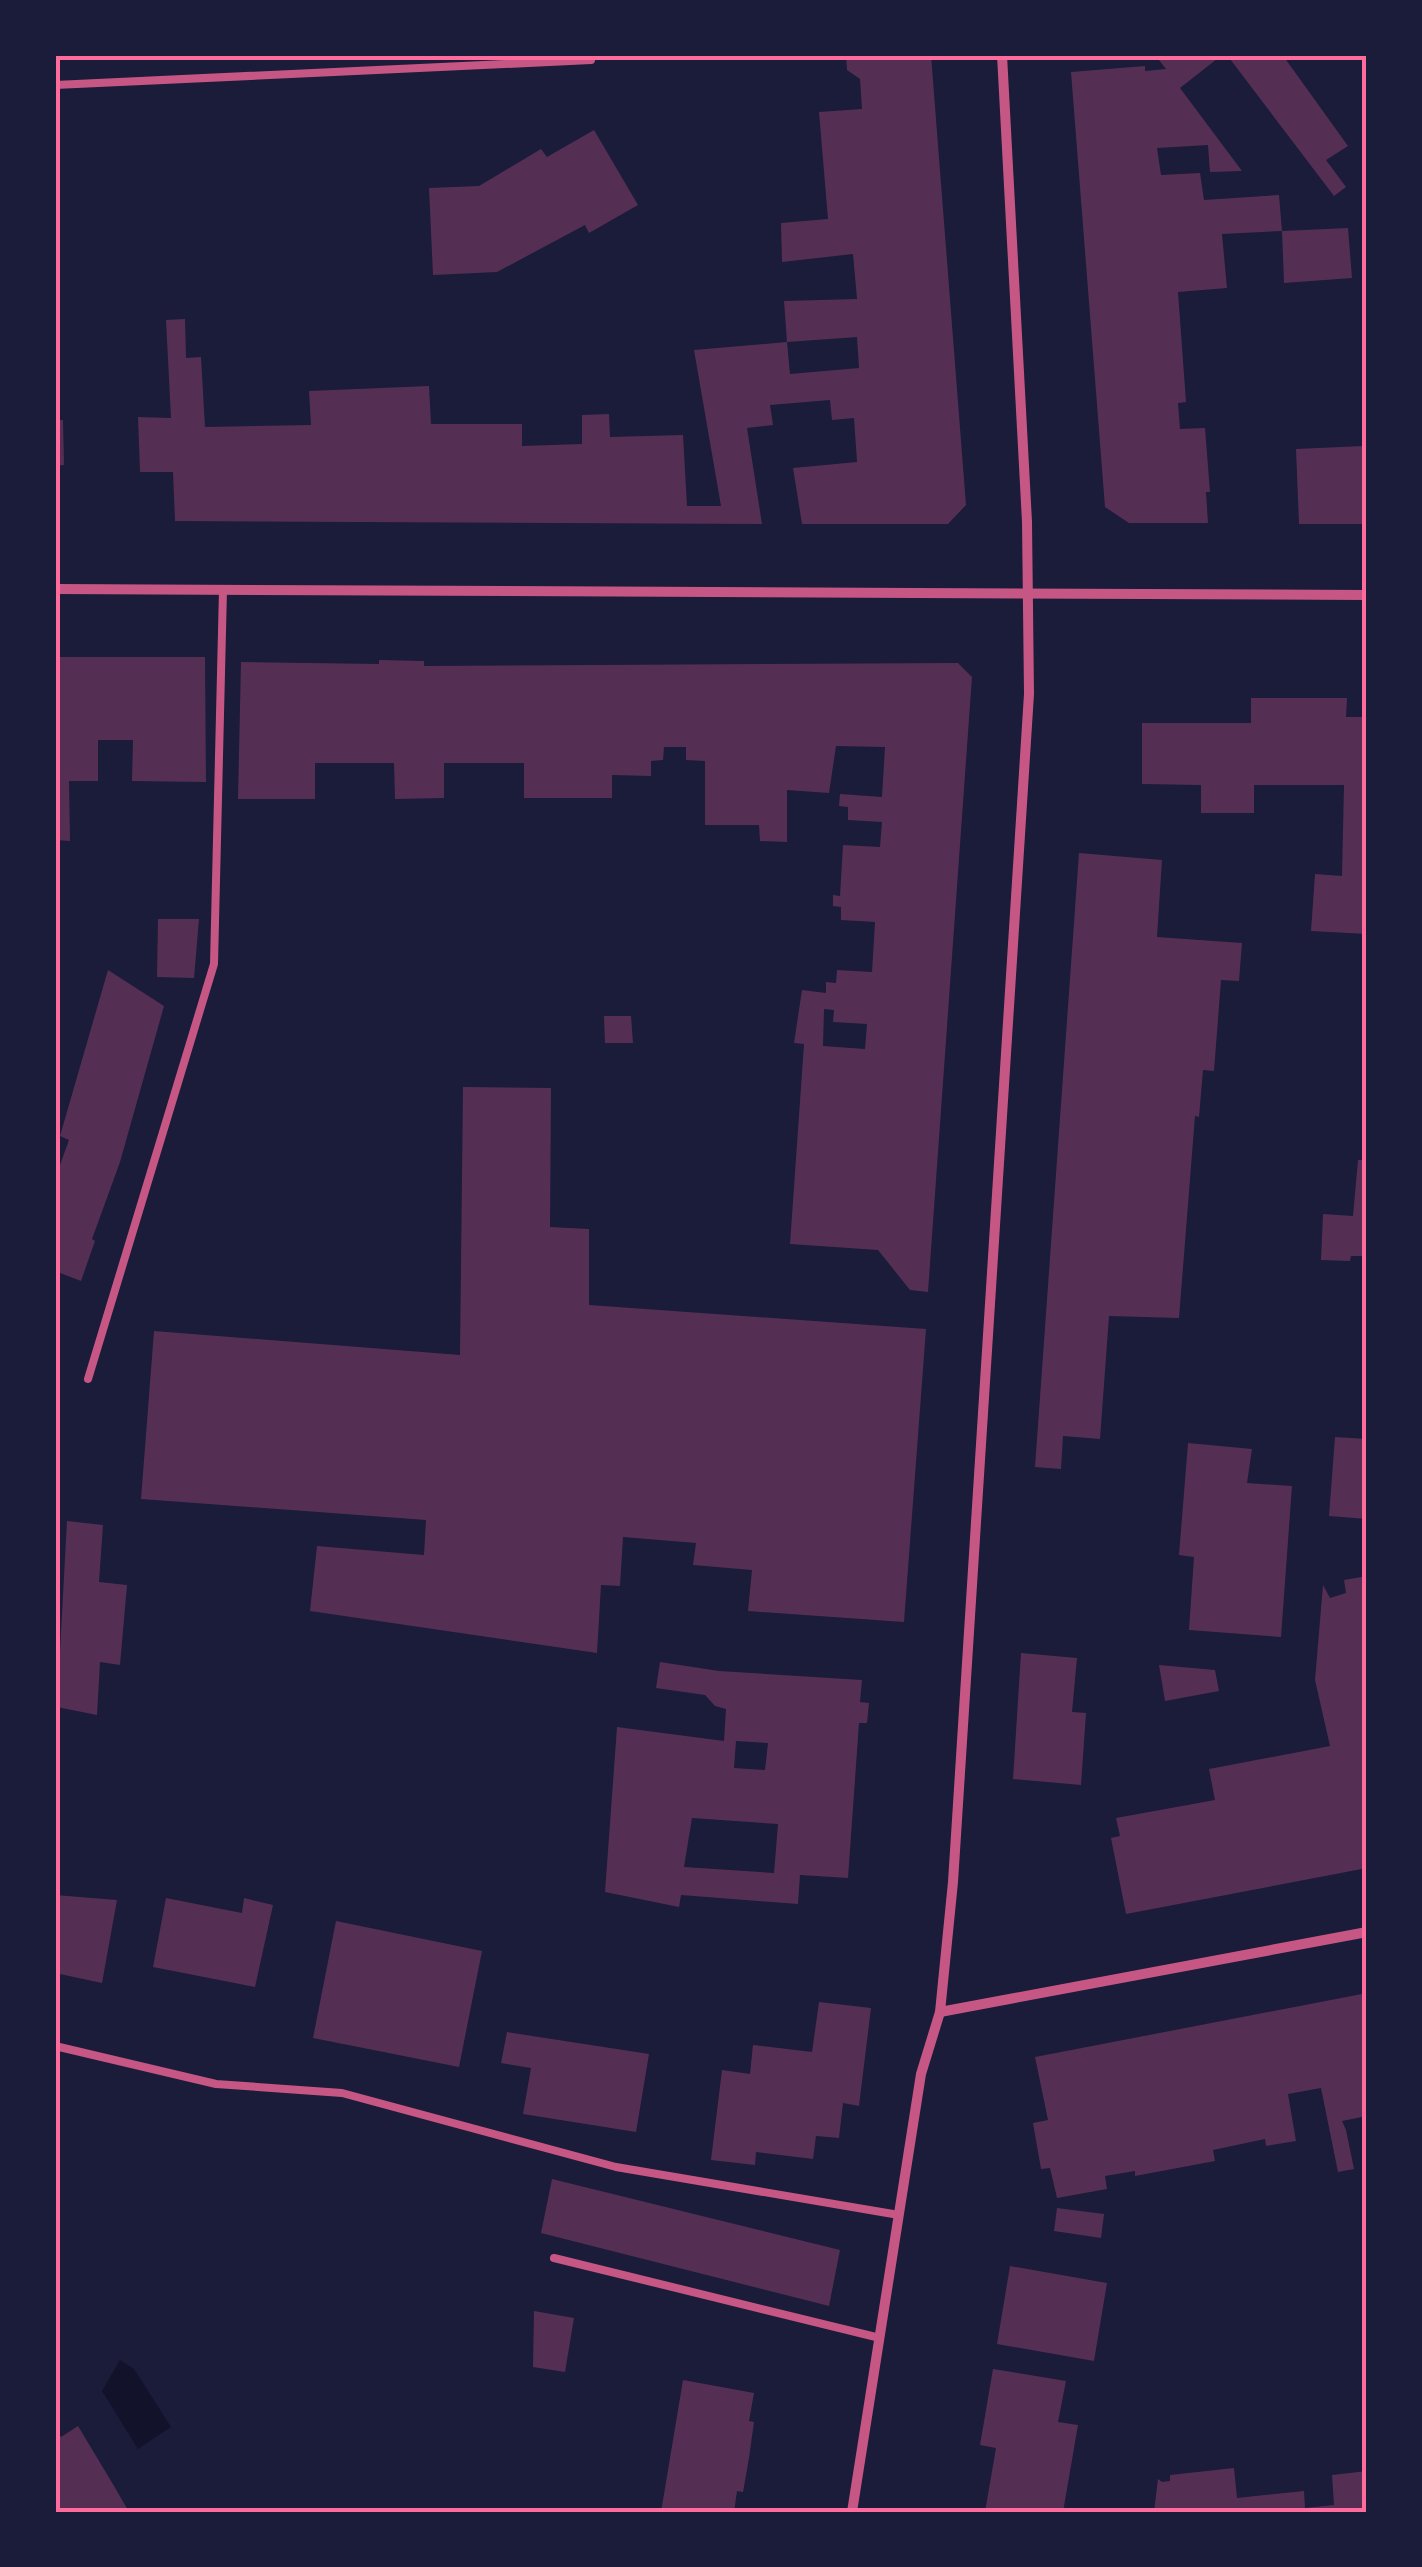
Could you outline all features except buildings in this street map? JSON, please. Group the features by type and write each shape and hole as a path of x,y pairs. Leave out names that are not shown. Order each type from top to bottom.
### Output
{"street":[{"path":"852,2512 921,2074 940,2012 957,1830 1029,694 1028,522 1002,55"},
{"path":"55,589 1367,595"},
{"path":"940,2012 1367,1932"}],"lane":[{"path":"55,85 591,60"},
{"path":"88,1379 214,964 223,590"},
{"path":"55,2046 216,2084 342,2094 616,2166 899,2216"},
{"path":"554,2258 880,2338"}],"shaded area":[{"path":"120,2360 134,2369 171,2427 138,2449 102,2391"}]}
